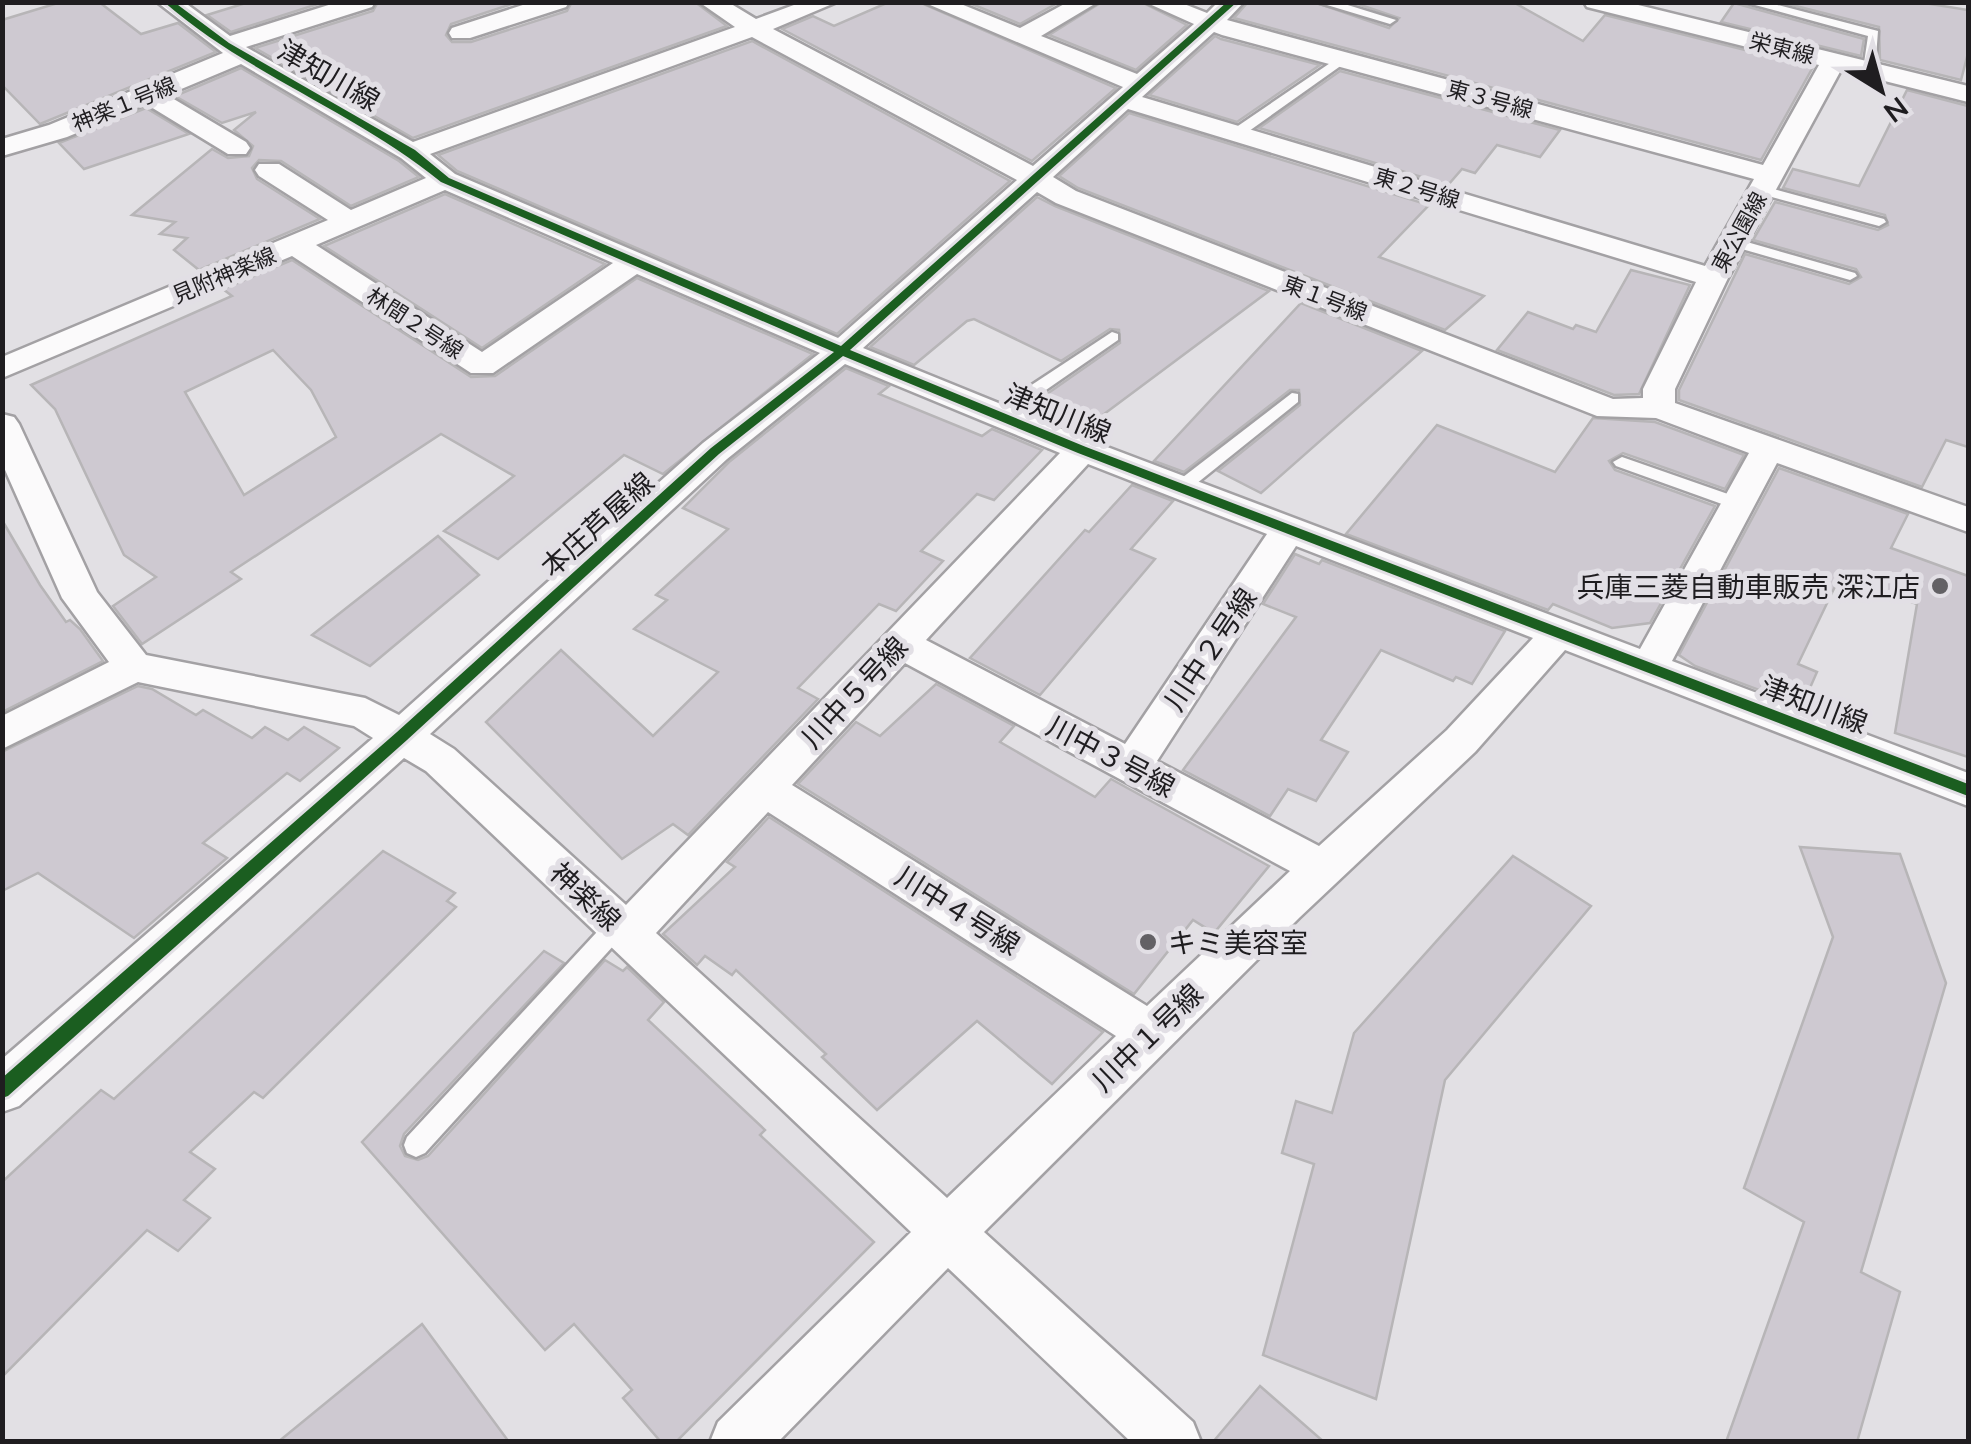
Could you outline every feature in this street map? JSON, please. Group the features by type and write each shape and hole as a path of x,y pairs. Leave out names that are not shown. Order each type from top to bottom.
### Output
{"street":[{"name":"津知川線","path":"168,2 235,50 412,152 445,180 1082,450 1968,790"},
{"name":"神楽１号線","path":"2,148 150,94 235,50 364,2"},
{"path":"461,33 558,2"},
{"name":"東１号線","path":"710,2 753,29 1066,197 1609,408 1659,408 1968,520"},
{"path":"412,152 826,2"},
{"name":"東２号線","path":"934,2 1021,37 1130,92 1237,133 1713,278"},
{"path":"1021,37 1087,2"},
{"name":"東３号線","path":"1156,2 1221,12 1343,60 1766,182"},
{"name":"栄東線","path":"1595,2 1968,94"},
{"path":"1691,26 1706,2"},
{"name":"本庄芦屋線","path":"2,1090 402,736 714,451 842,351 1221,12"},
{"name":"東公園線","path":"1659,408 1659,389 1713,278 1834,62"},
{"path":"150,94 237,148"},
{"path":"269,170 350,221"},
{"name":"見附神楽線","path":"2,369 445,180"},
{"name":"林間２号線","path":"294,244 482,366 635,262"},
{"path":"2,424 81,598 134,667 2,734"},
{"name":"川中５号線","path":"622,930 764,788 1082,450"},
{"path":"1649,668 1768,450"},
{"name":"川中２号線","path":"1131,767 1288,530"},
{"name":"川中１号線","path":"738,1442 944,1232 1322,868 1518,686 1557,634"},
{"name":"川中３号線","path":"900,643 1322,868"},
{"name":"神楽線","path":"134,667 365,713 440,760 1173,1442"},
{"name":"川中４号線","path":"764,788 1151,1033"}],"lane":[{"path":"1324,2 1390,20"},
{"path":"1750,2 1874,34 1869,70"},
{"path":"1237,133 1343,60"},
{"path":"1766,182 1879,222"},
{"path":"1734,242 1850,276"},
{"path":"998,415 1112,338"},
{"path":"1180,488 1292,398"},
{"path":"1622,462 1739,504"},
{"path":"416,1145 622,930"}],"building":[{"path":"61,2 99,2 141,34 178,23 216,52 40,124 2,85 2,20"},
{"path":"249,2 324,2 231,32 207,15"},
{"path":"378,2 518,2 451,24 446,35 452,42 471,42 567,11 572,2 695,2 727,26 413,138 255,48 373,11"},
{"path":"889,2 919,2 1116,88 1032,161 782,29 813,16 834,26"},
{"path":"967,2 1059,2 1020,24"},
{"path":"1102,2 1141,2 1187,25 1136,70 1049,35"},
{"path":"1248,2 1314,2 1389,28 1399,18 1352,2 1513,2 1583,41 1605,15 1813,67 1761,160 1234,18"},
{"path":"1918,2 1968,10 1968,53 1961,80 1880,60 1879,27 1784,3"},
{"path":"1734,3 1864,39 1861,56 1721,22"},
{"path":"1215,36 1320,65 1237,122 1149,95"},
{"path":"752,41 1010,181 837,334 457,171 438,155"},
{"path":"241,68 399,161 419,177 351,206 281,161 259,160 252,168 257,179 320,219 199,270 174,250 187,238 160,234 175,222 132,215 212,149 228,158 249,156 253,146 234,130 256,112 222,123 175,96"},
{"path":"1340,71 1560,130 1540,157 1497,145 1475,173 1462,169 1448,185 1259,128"},
{"path":"1907,90 1968,106 1968,447 1946,440 1922,487 1679,400 1679,390 1745,254 1849,284 1861,277 1856,269 1753,240 1775,202 1878,230 1888,225 1885,215 1783,188 1793,169 1859,186"},
{"path":"146,108 189,134 84,169 59,143"},
{"path":"1129,113 1429,205 1379,257 1484,296 1445,330 1078,188 1059,176"},
{"path":"445,194 605,264 482,348 324,246"},
{"path":"1037,197 1269,291 1084,429 1070,421 1065,426 1024,410 1120,343 1119,330 1110,329 1061,361 974,319 914,365 870,347"},
{"path":"292,260 471,377 495,376 637,278 813,354 663,474 624,455 498,559 444,531 514,476 441,434 231,572 241,579 142,644 113,606 156,577 124,555 55,409 31,385 232,296 223,289","holes":["273,350 311,390 336,437 244,495 185,392"]},
{"path":"1631,270 1690,285 1639,394 1614,395 1497,350 1528,312 1573,329 1576,325 1596,332"},
{"path":"1301,303 1422,351 1261,493 1218,471 1300,405 1299,390 1290,390 1184,472 1154,461"},
{"path":"846,368 889,386 879,394 982,436 992,429 1042,450 994,500 977,494 921,551 943,561 896,611 879,604 798,688 818,699 688,835 673,824 622,859 486,722 561,650 653,736 718,672 634,629 667,600 656,595 728,529 683,508 729,462"},
{"path":"1593,418 1655,422 1744,455 1725,489 1623,453 1609,461 1615,470 1715,506 1650,623 1612,628 1553,604 1548,610 1346,534 1437,425 1555,472"},
{"path":"1779,468 1908,514 1891,548 1968,576 1968,757 1895,733 1917,604 1840,576 1798,664 1817,672 1802,706 1695,666 1679,655"},
{"path":"1132,485 1173,501 1131,549 1155,559 1040,695 970,658 1085,530 1089,532"},
{"path":"2,520 66,622 70,620 80,629 103,661 2,712"},
{"path":"438,536 479,575 370,666 312,635"},
{"path":"1295,554 1319,564 1322,560 1505,631 1472,684 1456,677 1453,681 1381,650 1321,740 1348,752 1316,801 1288,789 1270,816 1183,770 1296,617 1263,604"},
{"path":"936,684 1014,726 1000,742 1095,797 1111,779 1269,866 1214,933 1193,920 1134,994 798,784 856,722 880,736"},
{"path":"138,686 152,689 196,715 203,710 252,738 265,727 288,740 304,727 339,748 300,781 287,773 203,843 227,858 134,938 38,873 2,891 2,752"},
{"path":"769,817 1103,1032 1052,1084 977,1021 877,1110 822,1057 826,1054 736,970 732,975 705,956 697,965 663,934 735,867 727,862"},
{"path":"1800,847 1900,854 1946,983 1861,1272 1900,1292 1857,1442 1726,1442 1804,1222 1744,1188 1833,937"},
{"path":"383,851 455,893 447,901 456,907 263,1098 254,1092 190,1152 215,1169 184,1200 210,1218 178,1251 147,1230 2,1377 2,1182 101,1090 114,1099"},
{"path":"1513,856 1591,906 1445,1080 1376,1399 1263,1355 1314,1164 1282,1153 1296,1101 1332,1113 1354,1033"},
{"path":"544,951 564,963 404,1134 400,1146 405,1156 418,1160 428,1156 605,960 623,971 627,967 664,1002 648,1020 765,1130 760,1135 874,1242 676,1442 661,1442 623,1398 632,1390 574,1324 545,1350 362,1142"},
{"path":"422,1324 509,1442 278,1442"},
{"path":"1260,1386 1324,1442 1213,1442"}],"cycle path":[{"path":"168,2 226,45 411,152 445,180 1082,450 1968,790"},
{"path":"2,1090 402,736 715,451 842,351 1233,2"}],"place":[{"name":"兵庫三菱自動車販売 深江店","path":"1940,586"},
{"name":"キミ美容室","path":"1148,942"}]}
